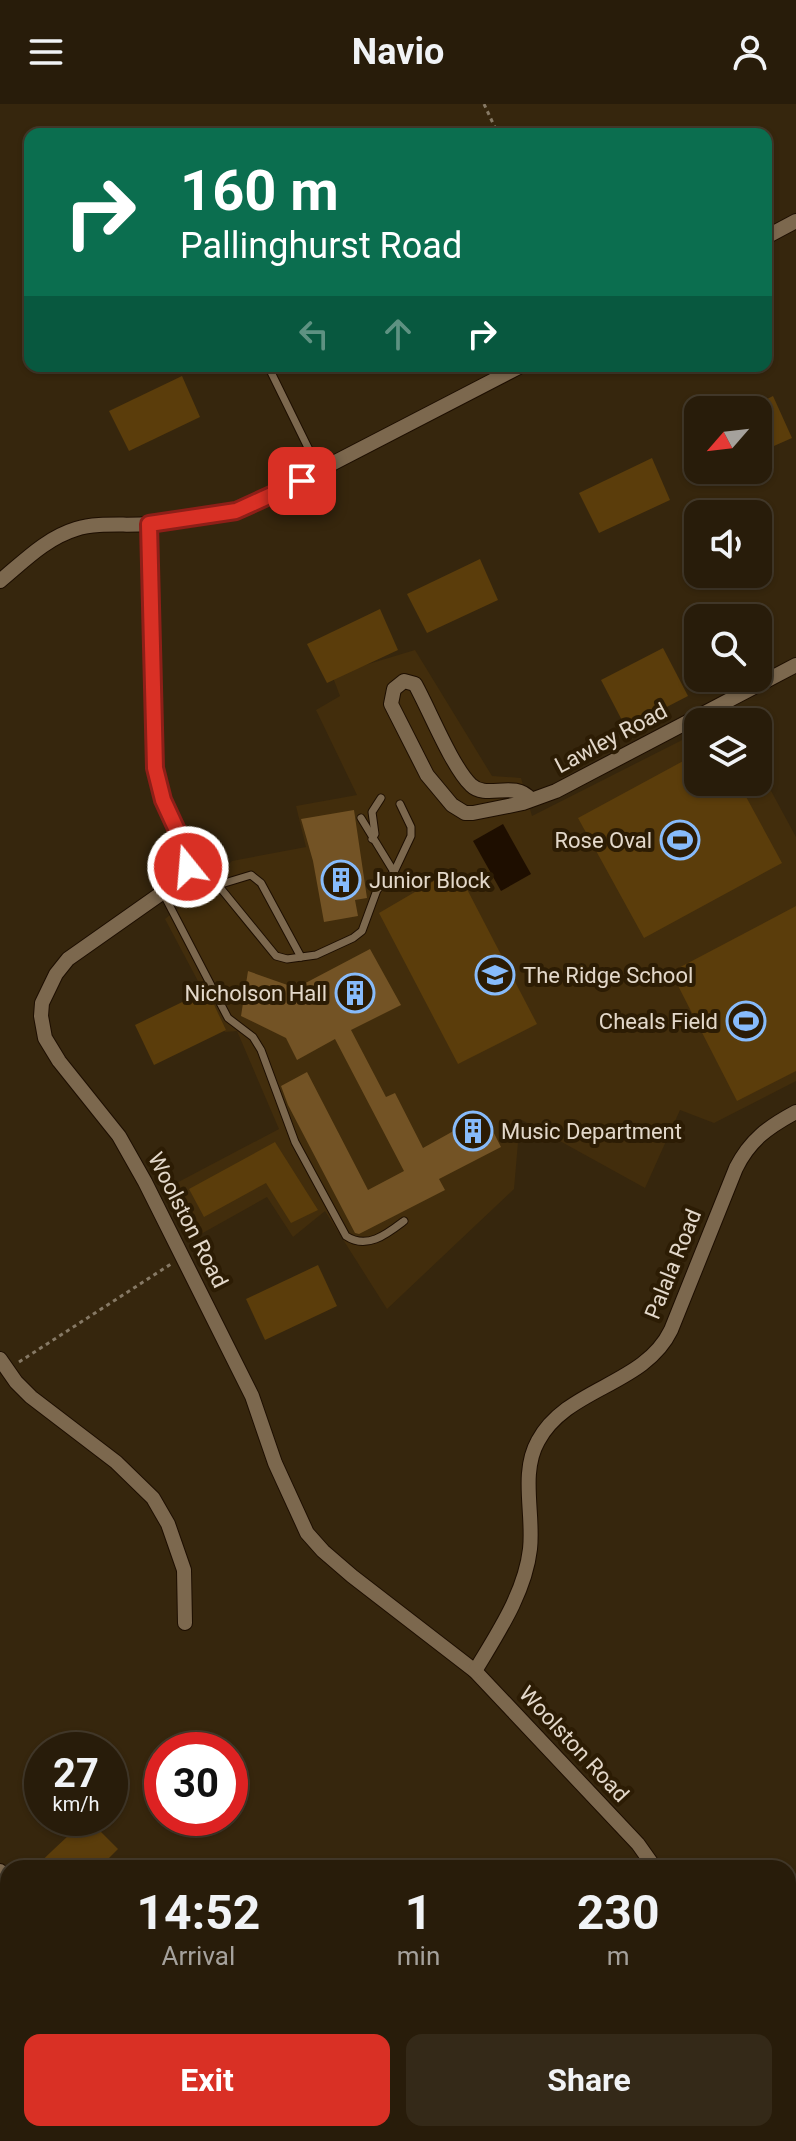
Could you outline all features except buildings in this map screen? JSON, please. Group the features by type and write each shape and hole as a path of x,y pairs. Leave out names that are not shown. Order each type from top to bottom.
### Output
{"street":[{"path":"772,234 796,221"},
{"path":"0,581 42,546 75,529 93,525 149,524 236,511 320,472 510,372"},
{"path":"149,524 155,768 163,800 187,852 188,867"},
{"name":"Lawley Road","path":"530,799 525,793 517,791 487,791 471,786 456,764 415,684 404,681 394,689 390,699 427,775 452,805 465,813 473,813 516,805 556,791 796,665"},
{"name":"Woolston Road","path":"188,867 176,883 163,893 68,959 49,986 41,1016 42,1029 51,1050 119,1136 184,1256 252,1396 275,1463 307,1533 352,1576 475,1671 638,1844 649,1860"},
{"name":"Palala Road","path":"475,1671 525,1573 531,1523 529,1463 538,1440 552,1419 565,1408 643,1364 660,1349 671,1330 746,1148 764,1130 796,1112"},
{"path":"4,1364 31,1397 116,1462 153,1498 168,1524 184,1570 185,1623"}],"lane":[{"path":"271,372 320,472"},
{"path":"372,839 375,834 372,812 381,798"},
{"path":"188,867 218,885 276,956 287,959 316,955 358,934 364,927 377,890 394,872 411,836 411,827 400,804"},
{"path":"361,818 394,872"},
{"path":"218,885 251,875 261,883 301,957"},
{"path":"163,893 228,1018 253,1037 261,1050 295,1142 346,1236 357,1241 374,1240 404,1221"}],"path":[{"path":"484,104 495,128"},
{"path":"4,1364 184,1256"}],"shaded area":[{"path":"182,376 200,417 129,451 109,411"},
{"path":"772,396 792,438 772,447"},
{"path":"652,458 670,500 599,533 579,493"},
{"path":"480,559 498,600 427,633 407,594"},
{"path":"380,609 398,650 327,683 307,644"},
{"path":"663,648 688,696 626,728 601,680"},
{"name":"The Ridge School","path":"415,650 492,776 521,778 532,816 684,739 684,796 772,796 772,793 796,837 796,1081 714,1123 680,1110 645,1188 520,1119 514,1189 387,1309 325,1211 293,1237 267,1197 192,1239 167,1188 279,1129 237,1031 225,1032 165,919 232,861 306,847 296,806 357,795 316,710 340,696 332,675"},
{"name":"Rose Oval","path":"684,761 684,796 746,796 782,863 644,938 578,818"},
{"path":"503,824 531,874 501,891 473,841"},
{"path":"456,868 537,1024 458,1064 379,913"},
{"name":"Cheals Field","path":"796,906 796,1071 737,1101 671,972"},
{"path":"207,990 226,1030 154,1065 135,1025"},
{"path":"275,1142 318,1210 291,1223 266,1183 204,1217 189,1189"},
{"path":"318,1265 337,1306 265,1340 246,1299"},
{"path":"68,1836 105,1836 118,1849 107,1860 42,1860"}],"place":[{"name":"Rose Oval","path":"680,840"},
{"name":"Junior Block","path":"341,880"},
{"name":"The Ridge School","path":"495,975"},
{"name":"Nicholson Hall","path":"355,993"},
{"name":"Cheals Field","path":"746,1021"},
{"name":"Music Department","path":"473,1131"}],"route":[{"path":"188,867 187,852 163,800 155,768 149,524 236,511 302,481"}]}
